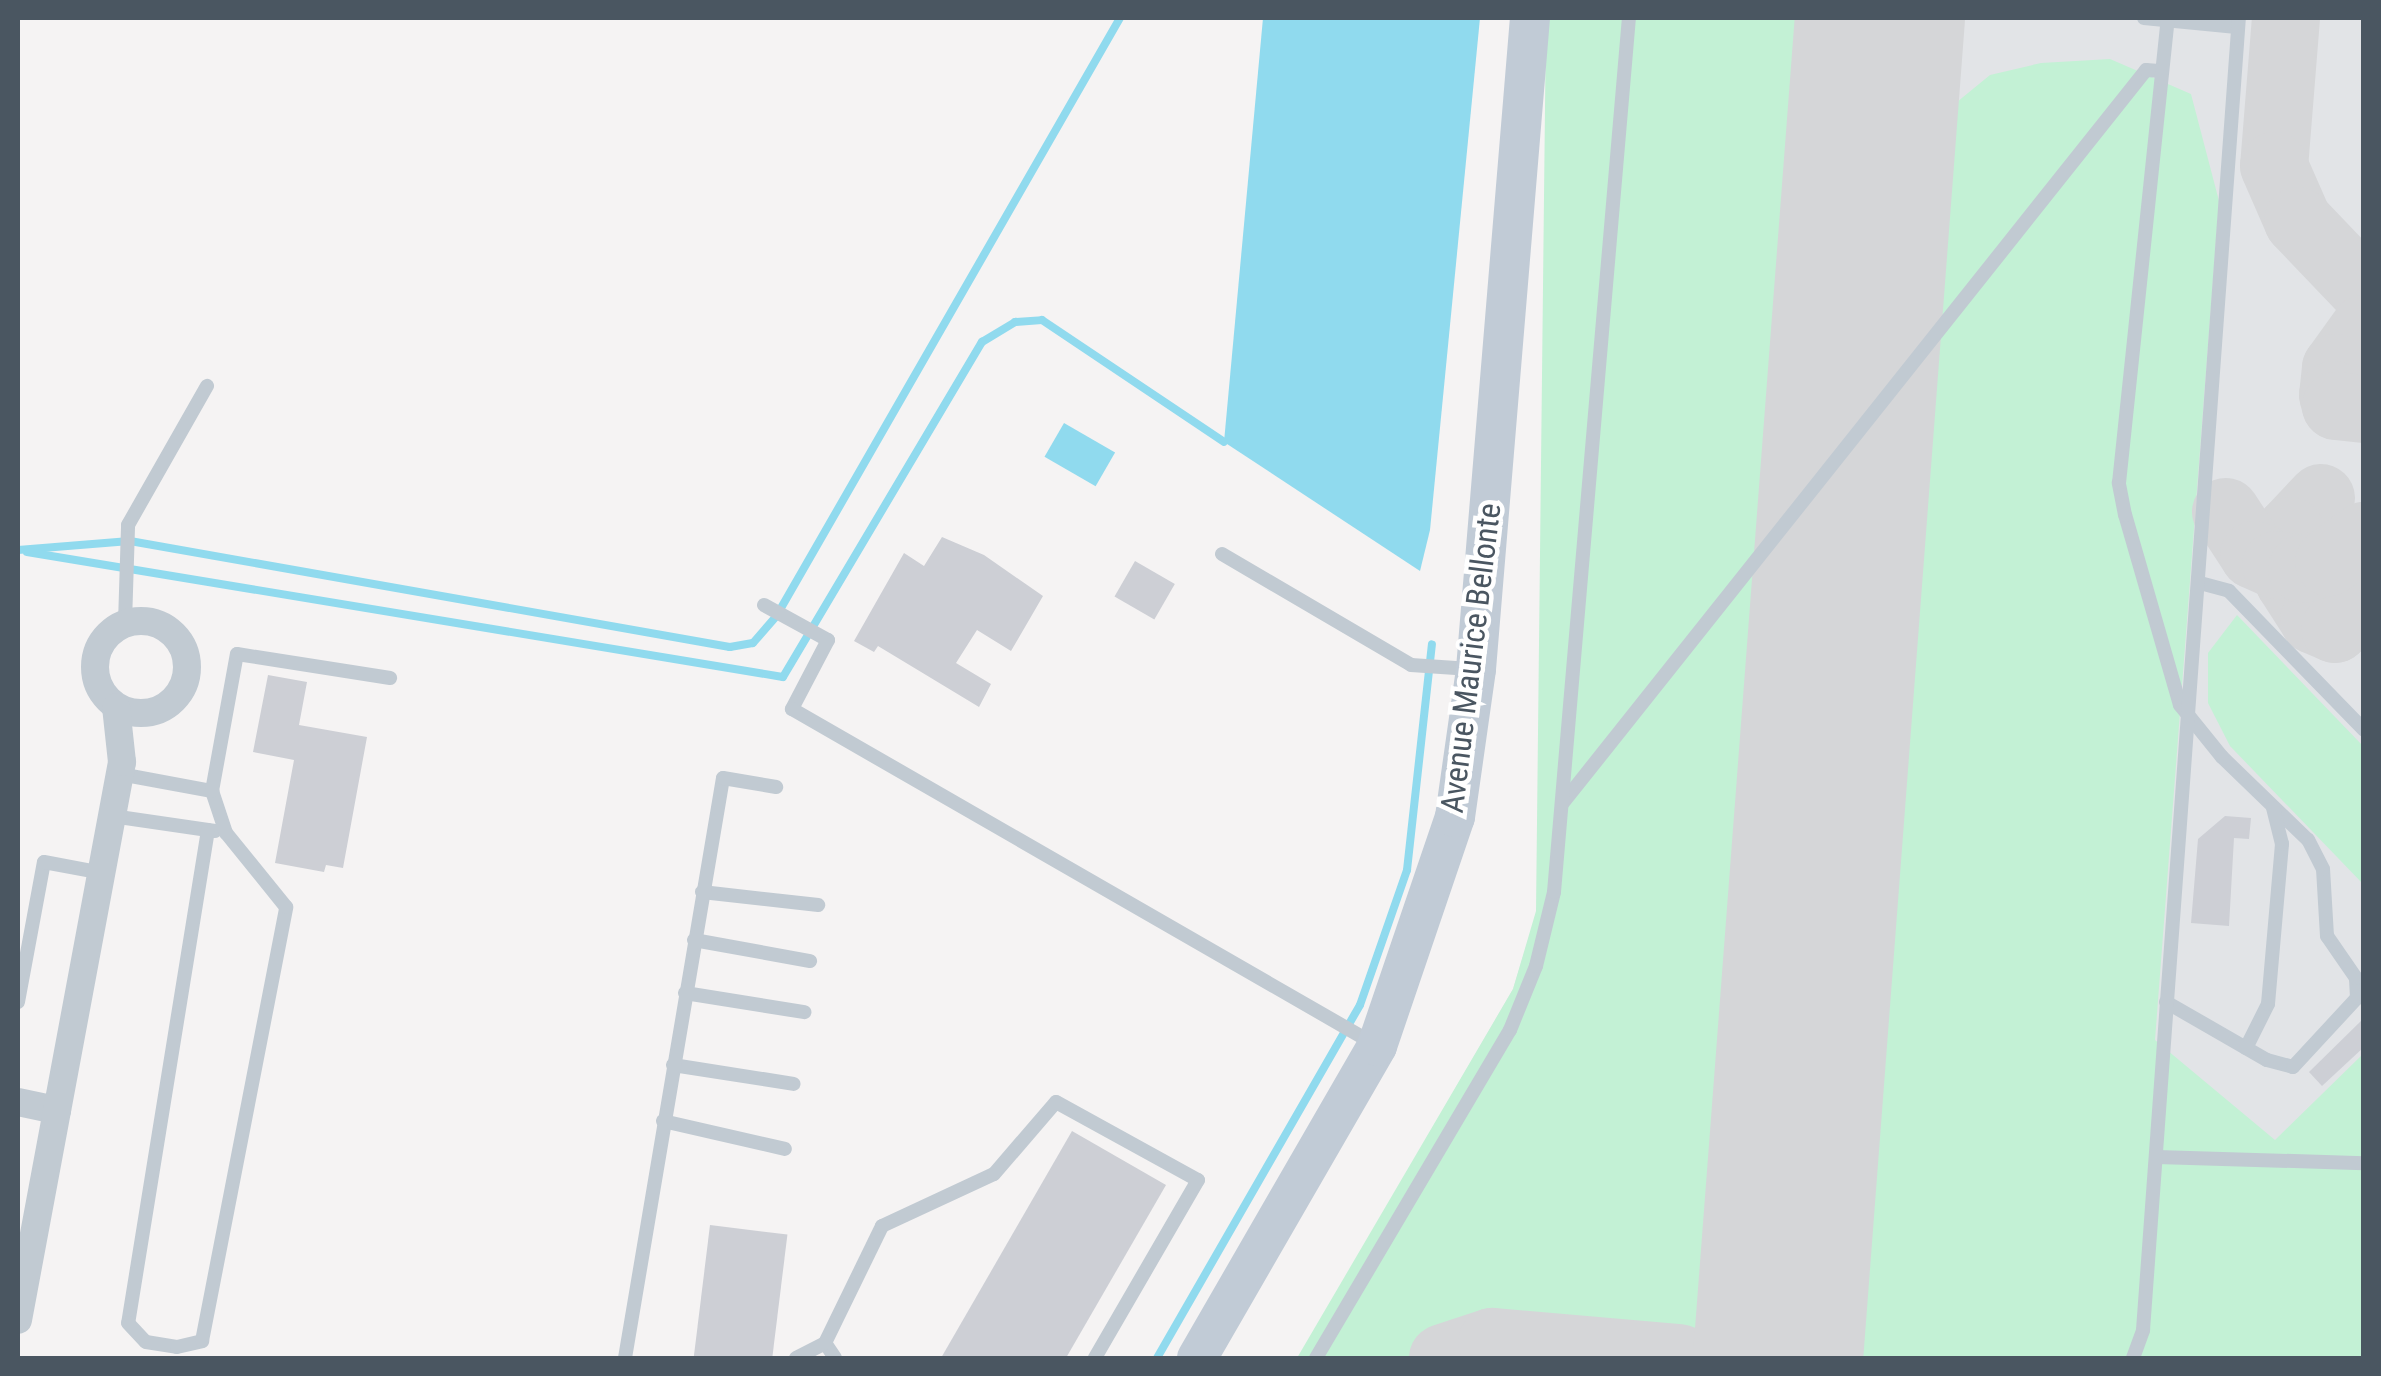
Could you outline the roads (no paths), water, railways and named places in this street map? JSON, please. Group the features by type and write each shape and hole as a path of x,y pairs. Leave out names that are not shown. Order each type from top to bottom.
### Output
{"street":[{"name":"Avenue Maurice Bellonte","path":"1197,1358 1369,1042 1455,817 1462,668 1530,18"},
{"path":"18,1320 121,768 116,707 102,691 95,666 103,640 125,624 156,624 184,652 180,690 152,711 121,768"},
{"path":"116,707 152,711"},
{"path":"18,1102 57,1110"}],"lane":[{"path":"1316,1358 1510,1030 1536,966 1554,892 1629,18"},
{"path":"2137,1356 2157,1157 2166,1002 2191,722 2238,22 2144,18"},
{"path":"2166,1002 2246,1048 2293,1067 2357,998 2356,978 2326,936 2324,869 2308,840 2191,722 2169,668 2119,483 2168,19"},
{"path":"1562,805 2146,70 2162,70"},
{"path":"125,624 128,525 207,386"},
{"path":"1222,554 1414,665 1462,668"},
{"path":"2200,583 2229,591 2364,730"},
{"path":"764,605 828,640 792,710 1369,1042"},
{"path":"208,830 128,1322 146,1342 177,1347 202,1340 286,907 226,833 212,791 237,654 390,678"},
{"path":"121,768 212,791"},
{"path":"624,1358 723,778 776,787"},
{"path":"2246,1048 2268,1004 2282,844 2273,807"},
{"path":"112,816 226,833"},
{"path":"18,1002 44,862 102,873"},
{"path":"702,892 818,905"},
{"path":"694,940 810,962"},
{"path":"685,993 804,1012"},
{"path":"673,1065 794,1084"},
{"path":"796,1358 825,1343 882,1226 994,1174 1056,1102 1198,1180 1095,1358"},
{"path":"663,1121 786,1148"},
{"path":"2157,1157 2364,1164"},
{"path":"825,1343 835,1358"}],"water":[{"path":"1263,18 1480,18 1430,530 1420,571 1224,442"},
{"path":"1064,423 1115,452 1096,486 1044,457"}],"waterway":[{"path":"18,550 130,541 730,647 753,643 777,615 1120,18"},
{"path":"27,552 783,677 982,342 1015,322 1042,320 1224,442"},
{"path":"1157,1358 1360,1005 1407,870 1432,644"}]}
